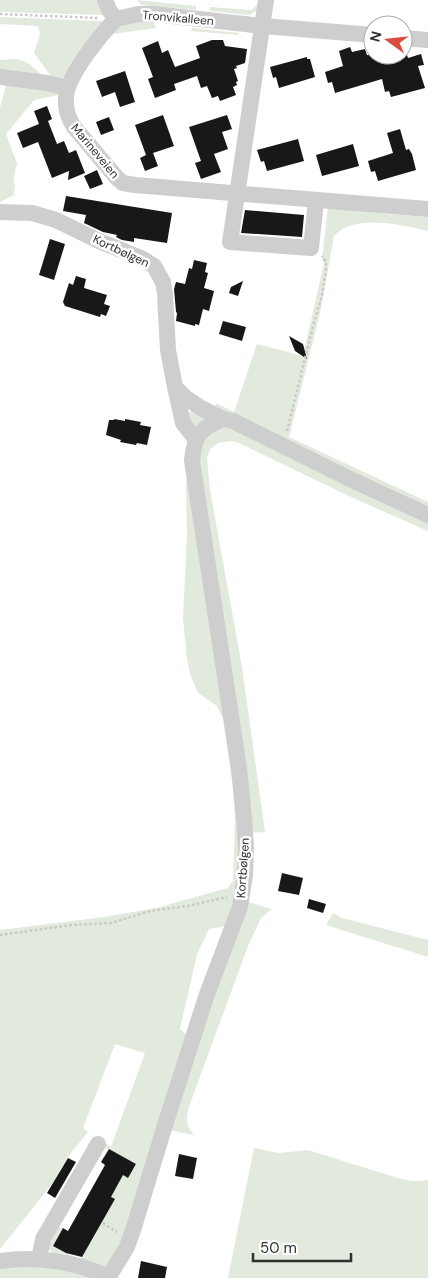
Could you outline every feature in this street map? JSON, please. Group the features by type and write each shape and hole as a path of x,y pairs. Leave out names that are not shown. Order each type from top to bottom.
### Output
{"street":[{"path":"105,0 116,20"},
{"path":"266,0 230,242 311,248 316,200"},
{"name":"Tronvikalleen","path":"116,20 138,14 154,14 363,35"},
{"name":"Marineveien","path":"116,20 105,30 95,44 68,88 66,107 69,120 123,183 135,186 428,209"},
{"path":"413,39 428,40"},
{"path":"0,77 48,83 68,88"},
{"name":"Kortbølgen","path":"0,212 32,213 49,217 99,242 143,259 154,266 163,282 168,350 175,387 183,423 196,440 192,461 193,479 239,768 244,818 245,875 240,907 207,994 134,1227 126,1247 108,1278 98,1272 39,1259 0,1261"},
{"path":"175,387 185,398 223,419 233,422 428,515"},
{"path":"196,440 208,425 223,419"},
{"path":"39,1259 42,1239 98,1144"}],"path":[{"path":"0,14 116,20"},
{"path":"286,433 320,304 326,271 324,258 311,248"},
{"path":"0,935 72,925 110,923 150,911 188,906 242,894"}],"shaded area":[{"path":"0,0 101,0 105,15 0,12"},
{"path":"137,0 196,6 196,10 141,5"},
{"path":"257,5 257,10 249,15 210,11 210,7 252,10"},
{"path":"0,17 102,21 101,26 62,79 51,76 34,53 40,34 38,26 0,24"},
{"path":"137,21 153,21 156,28 112,34 120,26"},
{"path":"192,28 238,33 238,35 191,31"},
{"path":"0,60 22,60 29,64 41,75 0,74"},
{"path":"6,85 55,89 60,96 34,100 6,134 18,166 16,166 13,183 15,184 14,195 0,202 0,108"},
{"path":"328,207 428,217 428,231 392,224 366,223 343,229 334,236 320,313 289,437 428,502 428,511 215,407 216,403 234,412 257,344 303,356 324,263 322,259"},
{"path":"192,410 204,415 205,420 194,429 187,414"},
{"path":"225,424 428,519 428,531 353,498 239,443 232,441 219,443 211,448 207,457 210,490 242,667 265,832 248,833 195,466 208,431"},
{"path":"186,481 190,481 235,767 240,883 226,926 209,929 197,954 180,1029 189,1037 129,1234 108,1268 57,1258 49,1249 49,1244 59,1227 63,1228 53,1246 80,1260 114,1200 111,1197 123,1175 128,1177 136,1165 105,1148 101,1143 102,1140 111,1147 145,1053 115,1044 83,1128 88,1132 67,1158 52,1184 0,1249 0,930 104,917 156,908 228,888 233,881 235,821 233,788 223,719 217,706 198,693 190,674 187,659 183,618 187,535"},
{"path":"245,901 272,909 261,918 248,946 190,1104 187,1120 194,1135 169,1130"},
{"path":"333,913 342,918 428,940 428,957 326,925"},
{"path":"254,1148 279,1153 308,1150 401,1179 418,1181 428,1179 428,1278 228,1278"},
{"path":"29,1261 97,1278 0,1278 0,1263"}],"building":[{"path":"212,40 223,40 225,46 247,49 245,63 236,66 237,68 234,69 238,81 236,82 237,85 233,87 236,95 220,101 218,96 212,98 207,86 201,88 197,76 174,84 176,90 155,98 148,79 153,77 142,48 158,41 162,53 168,50 175,67 200,58 196,46"},
{"path":"350,47 352,52 363,49 363,65 413,65 413,56 421,54 424,65 418,66 425,88 391,97 389,91 385,92 382,79 335,93 332,82 328,83 325,72 343,66 339,51"},
{"path":"307,57 307,59 310,59 315,77 279,88 276,77 273,78 270,67"},
{"path":"125,71 135,102 120,107 115,92 102,97 96,81"},
{"path":"47,106 52,119 48,121 57,144 64,141 69,153 76,150 85,173 68,180 69,171 52,178 38,142 23,148 17,133 39,124 34,111"},
{"path":"163,115 174,146 153,153 158,166 145,171 140,158 146,155 135,125"},
{"path":"227,115 232,129 222,132 228,149 214,154 221,172 201,179 195,163 201,161 189,127"},
{"path":"109,117 114,130 101,135 96,122"},
{"path":"400,129 406,150 409,149 412,154 416,170 378,181 375,171 371,172 368,161 393,153 387,133"},
{"path":"298,139 304,161 267,171 264,161 261,162 257,150"},
{"path":"353,144 359,166 322,176 316,155"},
{"path":"97,170 103,184 90,189 84,176"},
{"path":"66,196 172,213 167,243 134,238 134,242 122,240 116,237 117,235 103,232 84,223 86,215 63,211"},
{"path":"245,210 304,215 302,237 241,233"},
{"path":"50,239 65,244 54,280 39,275"},
{"path":"194,260 207,263 205,272 208,273 204,288 214,291 209,311 203,309 199,325 195,324 195,326 176,321 174,289 176,282 185,284 189,268 192,269"},
{"path":"76,276 86,279 84,288 107,295 104,304 110,306 106,316 101,314 100,317 65,306 63,302 69,283 73,285"},
{"path":"243,281 238,296 229,293 231,287"},
{"path":"223,321 246,327 242,341 219,334"},
{"path":"289,336 303,344 307,359 295,351"},
{"path":"109,420 141,422 140,425 151,427 147,445 120,442 121,440 106,435"},
{"path":"282,873 303,878 299,895 278,891"},
{"path":"309,899 326,904 323,913 307,908"},
{"path":"109,1149 136,1164 128,1178 123,1175 111,1197 115,1199 82,1257 66,1253 53,1246 63,1228 68,1231 105,1165 101,1162"},
{"path":"179,1154 197,1158 193,1179 175,1176"},
{"path":"68,1158 76,1162 55,1198 47,1193"},
{"path":"141,1261 167,1267 165,1278 138,1278"}]}
